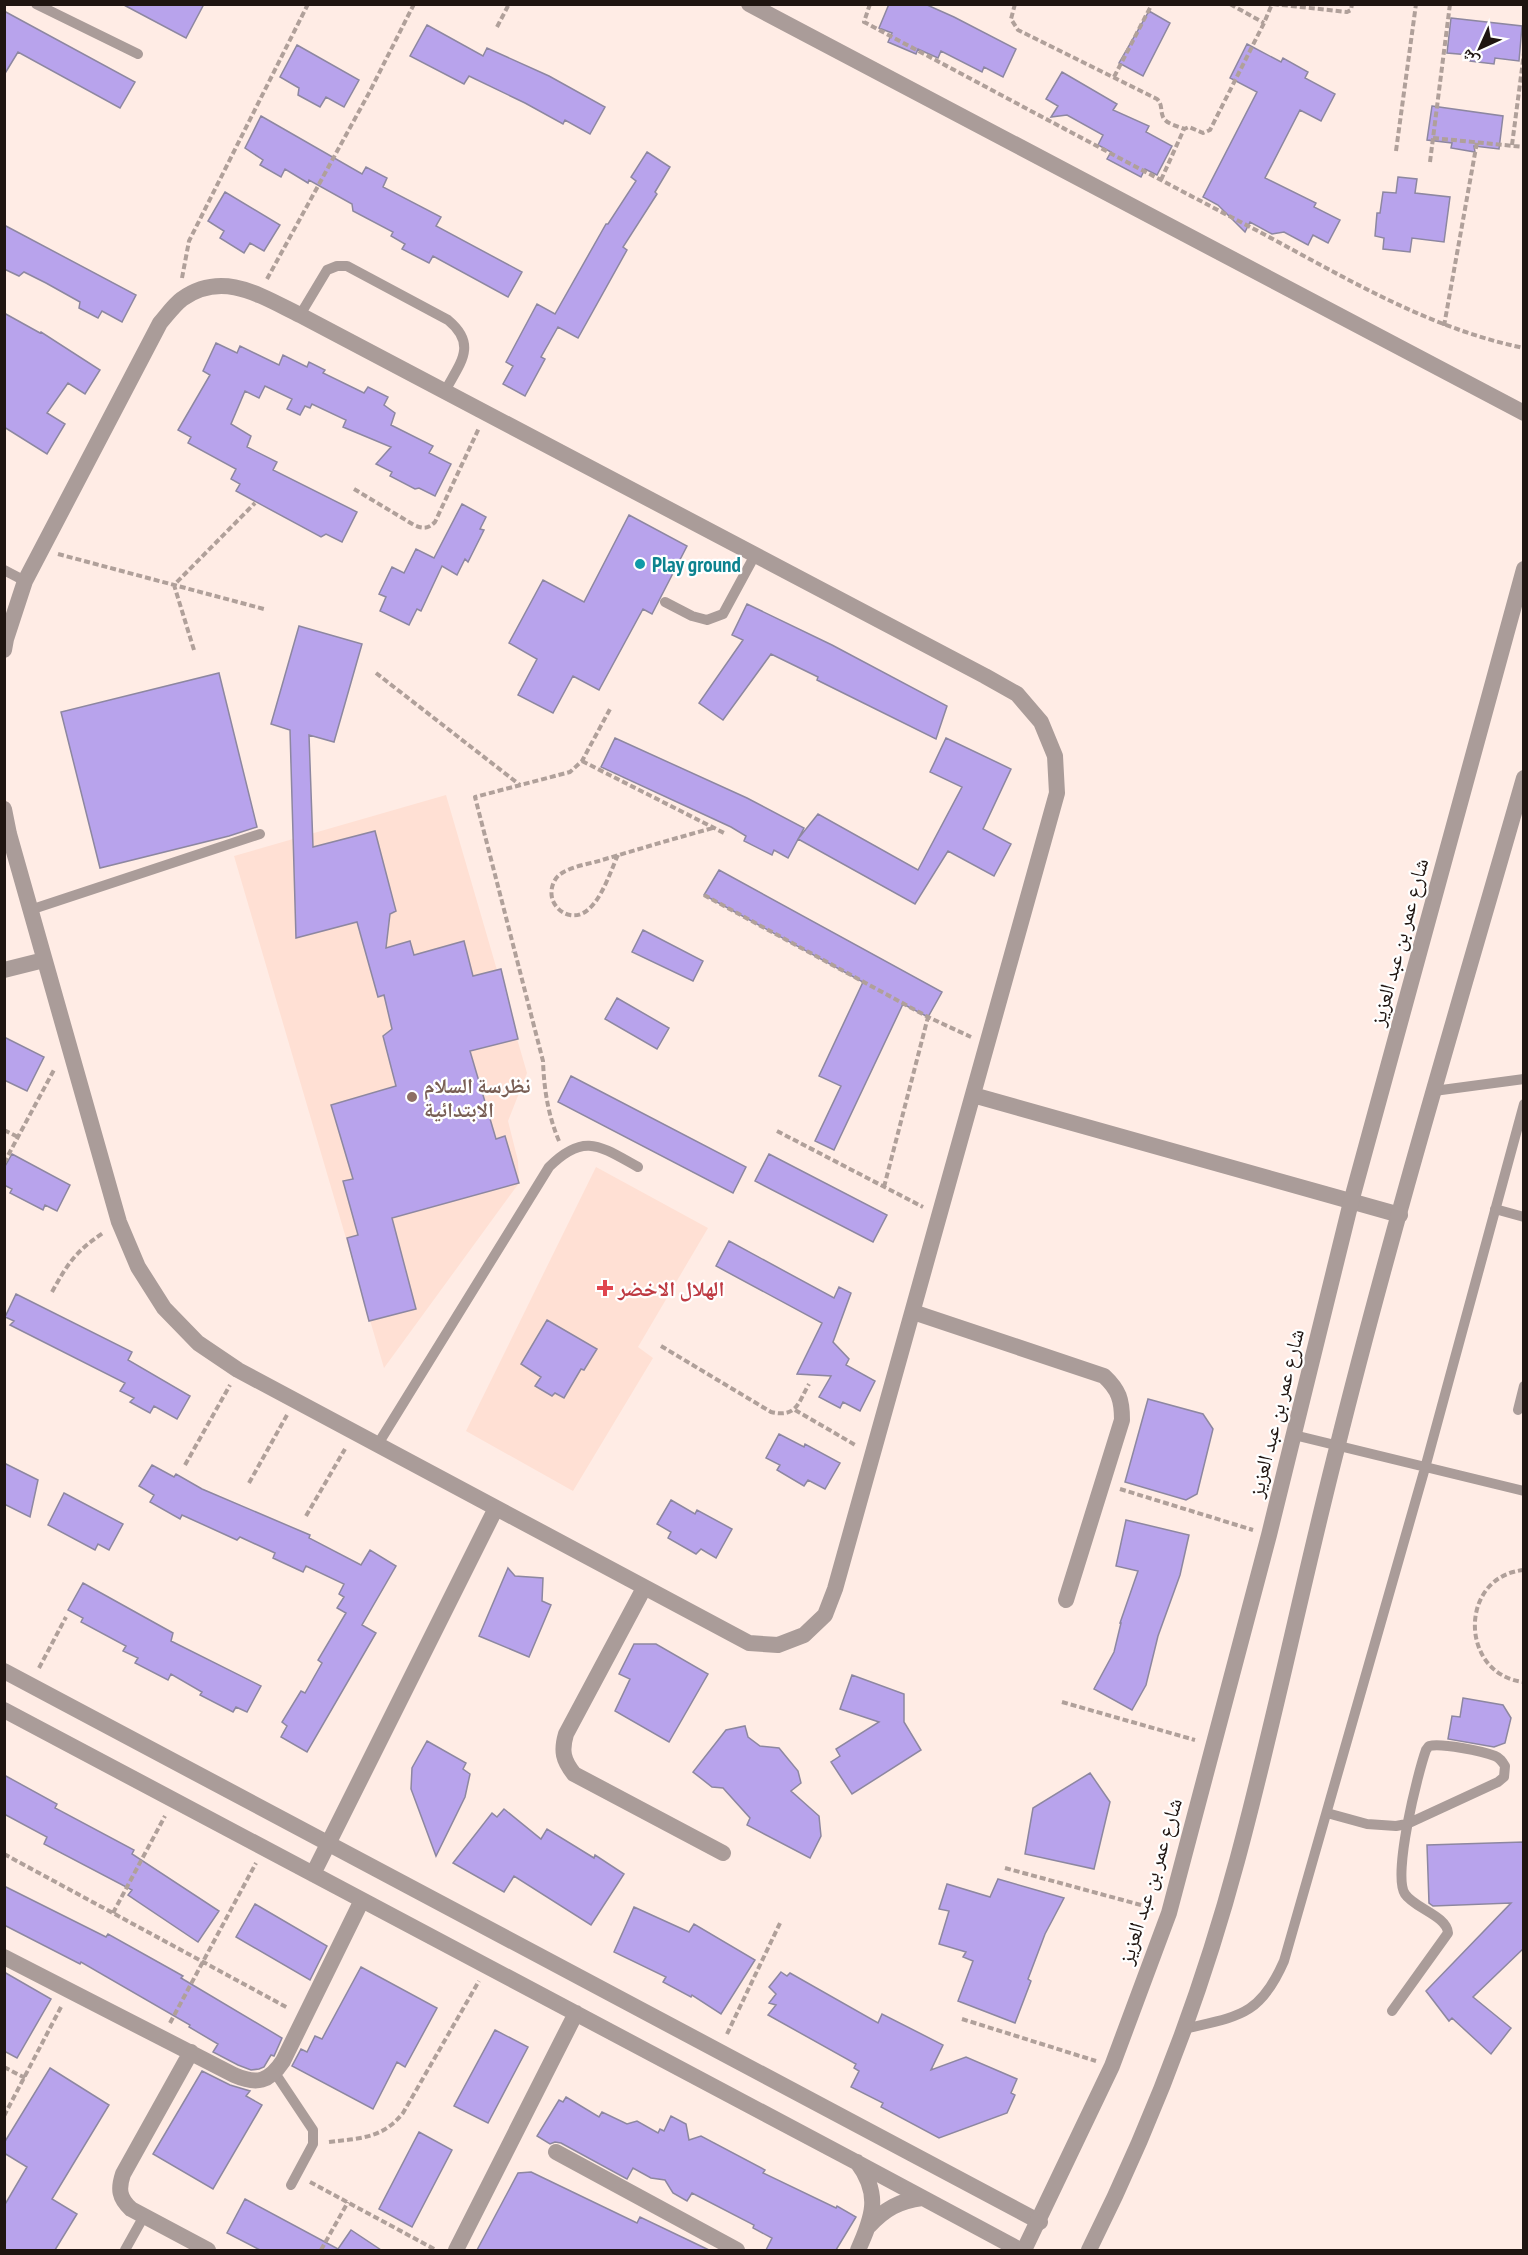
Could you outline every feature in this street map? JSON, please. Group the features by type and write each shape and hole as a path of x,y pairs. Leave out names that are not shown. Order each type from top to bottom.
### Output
{"street":[{"path":"749,4 1524,413"},
{"path":"4,650 24,581 160,323 181,299 205,287 233,285 258,294 300,315 1017,694 1041,722 1055,756 1057,793 873,1455 835,1589 825,1616 804,1635 778,1645 749,1643 238,1370 198,1343 164,1308 138,1267 119,1222 30,910 4,809"},
{"name":"شارع عمر بن عبد العزيز","path":"1022,2250 1040,2222 1112,2066 1169,1912 1269,1535 1352,1202 1524,569"},
{"path":"1089,2250 1163,2089 1185,2029 1236,1863 1337,1446 1434,1091 1524,778"},
{"path":"4,970 44,960"},
{"path":"973,1095 1400,1215"},
{"path":"912,1312 1104,1376 1116,1388 1122,1403 1122,1420 1066,1600"},
{"path":"313,1874 496,1508"},
{"path":"644,1588 566,1734 562,1748 565,1762 574,1774 723,1853"},
{"path":"4,1671 1040,2222"},
{"path":"4,1710 1022,2250"},
{"path":"4,1957 248,2081 262,2080 274,2073 362,1900"},
{"path":"456,2250 576,2013"},
{"path":"190,2052 123,2174 119,2187 122,2201 131,2209 208,2250"},
{"path":"556,2152 726,2248"},
{"path":"856,2162 865,2173 873,2199 868,2226 858,2250"},
{"path":"868,2226 892,2206 907,2200 922,2198"}],"lane":[{"path":"36,4 138,54"},
{"path":"300,315 327,270 337,266 347,266 448,320 460,330 465,345 462,360 445,392"},
{"path":"665,602 692,616 707,620 723,614 755,555"},
{"path":"4,570 24,581"},
{"path":"30,910 260,834"},
{"path":"1434,1091 1524,1079"},
{"path":"1185,2029 1231,2018 1247,2011 1261,2001 1274,1984 1284,1961 1425,1468 1524,1104"},
{"path":"378,1444 549,1167 564,1153 581,1146 601,1146 638,1167"},
{"path":"1495,1209 1524,1216"},
{"path":"1518,1410 1524,1386"},
{"path":"1294,1435 1524,1491"},
{"path":"1327,1813 1379,1826 1407,1824 1498,1782 1504,1777 1505,1772 1502,1761 1488,1754 1439,1745 1429,1746 1424,1754 1407,1824 1402,1888 1408,1898 1445,1924 1448,1933 1392,2011"},
{"path":"274,2073 313,2130 313,2144 291,2185"},
{"path":"125,2250 144,2216"}],"path":[{"path":"181,299 184,260 189,241 308,4"},
{"path":"258,294 369,93 414,4"},
{"path":"497,27 508,4"},
{"path":"870,4 864,22 1396,304 1444,326 1524,348"},
{"path":"1015,4 1011,19 1018,30 1157,99 1162,104 1162,114 1166,120 1184,129 1189,127 1203,133 1210,130 1272,4 1347,12 1352,10 1352,4"},
{"path":"1114,77 1152,4"},
{"path":"1230,4 1264,23"},
{"path":"1396,151 1416,4"},
{"path":"1430,162 1450,4"},
{"path":"1512,146 1524,53"},
{"path":"1161,180 1184,129"},
{"path":"1433,138 1524,147"},
{"path":"1444,326 1477,142"},
{"path":"354,489 414,525 422,529 429,528 435,522 486,413"},
{"path":"174,585 255,503"},
{"path":"40,549 264,609"},
{"path":"174,585 194,650"},
{"path":"376,673 521,786"},
{"path":"564,1153 552,1124 545,1093 543,1061 475,797 570,772 582,761 610,709"},
{"path":"582,761 726,834"},
{"path":"618,855 595,903 588,911 579,915 568,915 559,910 553,901 551,891 554,880 561,873 618,855 713,828"},
{"path":"704,896 928,1017 987,1044"},
{"path":"884,1187 928,1017"},
{"path":"4,1163 68,1043"},
{"path":"4,1130 18,1137"},
{"path":"777,1131 939,1216"},
{"path":"52,1292 74,1256 85,1245 119,1222"},
{"path":"662,1346 771,1412 784,1415 795,1410 809,1384"},
{"path":"184,1465 238,1370"},
{"path":"249,1482 295,1401"},
{"path":"795,1410 873,1455"},
{"path":"306,1516 354,1432"},
{"path":"1102,1484 1269,1535"},
{"path":"1524,1569 1505,1574 1484,1593 1478,1605 1474,1625 1477,1646 1484,1658 1505,1676 1524,1682"},
{"path":"30,1684 66,1617"},
{"path":"1062,1702 1213,1745"},
{"path":"113,1913 174,1800"},
{"path":"163,2036 264,1848"},
{"path":"4,1854 305,2016"},
{"path":"1005,1868 1169,1912"},
{"path":"719,2051 781,1921"},
{"path":"313,2144 380,2134 393,2125 403,2113 487,1966"},
{"path":"4,2115 69,1990"},
{"path":"962,2019 1112,2066"},
{"path":"4,2067 25,2078"},
{"path":"297,2175 435,2250"},
{"path":"321,2250 348,2202"}],"shaded area":[{"name":"نظرسة السلام الابتدائية","path":"446,795 527,1073 508,1121 518,1161 519,1183 384,1368 234,856"},
{"name":"الهلال الاخضر","path":"596,1167 708,1228 638,1347 653,1358 573,1491 466,1431"}],"building":[{"path":"122,4 204,4 186,38"},
{"path":"889,4 925,4 1016,49 1003,77 984,67 982,72 941,51 938,58 918,49 916,54 888,42 892,33 879,28"},
{"path":"4,11 135,82 120,108 18,52 4,75"},
{"path":"1149,11 1170,23 1143,76 1119,63"},
{"path":"1451,18 1522,26 1519,61 1495,58 1494,64 1470,61 1470,55 1447,53"},
{"path":"427,25 483,56 487,48 549,76 605,107 590,134 565,120 563,124 469,76 464,84 410,56"},
{"path":"1247,44 1281,62 1283,58 1308,72 1305,78 1335,94 1321,121 1300,110 1265,178 1316,203 1314,207 1340,220 1328,243 1313,235 1308,245 1284,232 1272,234 1250,222 1245,232 1218,205 1203,197 1257,92 1230,78"},
{"path":"297,45 359,80 344,107 326,97 320,107 298,95 299,88 280,77"},
{"path":"1062,72 1117,104 1113,110 1149,126 1146,132 1172,146 1157,175 1145,169 1141,177 1107,159 1111,152 1098,145 1103,135 1067,115 1051,117 1058,106 1046,99"},
{"path":"1432,106 1503,116 1499,149 1474,146 1475,152 1451,148 1452,143 1427,140"},
{"path":"261,116 362,174 366,167 387,178 383,187 441,217 436,226 522,272 508,297 433,256 429,263 402,249 405,244 391,236 393,232 353,211 352,204 309,180 308,183 285,169 281,177 260,165 263,160 245,148"},
{"path":"647,152 670,167 655,192 657,194 623,247 627,250 578,338 558,327 541,357 545,359 525,396 503,384 513,366 506,362 537,304 555,314 606,224 636,181 631,177"},
{"path":"1398,177 1417,179 1415,193 1450,197 1444,242 1412,238 1410,252 1383,249 1384,238 1375,236 1377,213 1380,213 1383,192 1396,193"},
{"path":"225,192 280,225 264,251 250,243 244,253 220,238 224,231 208,221"},
{"path":"4,225 136,295 122,322 102,311 98,318 79,308 80,302 46,283 24,272 19,276 4,269"},
{"path":"4,313 41,332 100,370 85,394 68,383 47,413 65,424 47,454 4,427"},
{"path":"216,343 237,353 240,346 279,365 283,355 307,367 309,362 325,370 323,373 364,393 368,387 388,397 384,405 395,413 391,425 433,446 429,453 451,464 435,496 390,476 392,472 376,464 391,447 343,427 346,420 312,404 310,408 305,406 300,415 287,409 292,399 265,386 259,398 245,391 231,424 251,436 247,447 277,462 273,470 357,512 342,542 326,534 321,537 236,491 240,484 231,479 236,469 188,443 191,437 178,430 210,375 203,371"},
{"path":"462,504 486,517 480,529 484,530 468,562 465,559 457,575 442,566 421,611 417,609 409,625 380,611 386,597 379,594 392,567 404,573 416,549 434,558"},
{"path":"629,515 687,546 652,614 643,609 599,690 573,676 553,713 518,695 537,659 509,643 543,580 584,602"},
{"path":"747,604 832,645 947,706 936,739 817,680 818,677 771,654 723,720 699,703 743,640 732,635"},
{"path":"299,626 362,644 334,742 309,735 313,847 375,831 396,911 390,914 386,948 410,941 414,955 464,941 473,976 501,969 518,1039 470,1051 496,1139 505,1136 519,1183 392,1218 416,1309 369,1321 347,1238 358,1235 343,1181 353,1179 331,1105 396,1086 383,1036 392,1029 384,995 378,997 357,922 296,938 290,730 271,724"},
{"path":"219,673 257,827 100,868 61,712"},
{"path":"615,738 747,798 804,828 788,858 774,850 772,855 744,841 746,836 731,827 601,767"},
{"path":"946,738 1011,769 983,829 1011,844 994,876 948,851 915,904 798,839 818,814 918,870 962,787 930,772"},
{"path":"719,870 942,992 928,1017 903,1004 834,1150 815,1141 841,1086 819,1076 863,982 704,895"},
{"path":"643,930 703,961 693,981 632,952"},
{"path":"617,998 669,1028 657,1049 605,1019"},
{"path":"4,1037 44,1057 27,1091 4,1080"},
{"path":"571,1076 746,1167 733,1193 558,1102"},
{"path":"12,1154 70,1185 57,1211 45,1205 43,1210 10,1193 12,1189 4,1185 4,1168"},
{"path":"769,1154 887,1215 873,1242 755,1181"},
{"path":"729,1241 834,1298 839,1287 851,1293 833,1342 849,1359 846,1365 875,1381 860,1411 843,1402 840,1408 819,1397 831,1376 797,1374 822,1323 716,1266"},
{"path":"16,1294 132,1352 128,1360 190,1396 177,1419 154,1406 150,1413 130,1402 134,1398 120,1391 125,1383 10,1325 14,1321 5,1317"},
{"path":"547,1320 597,1349 584,1370 581,1369 564,1398 555,1393 552,1396 535,1386 541,1377 521,1364"},
{"path":"1148,1399 1203,1414 1213,1429 1197,1494 1186,1500 1125,1482"},
{"path":"779,1434 804,1447 805,1444 840,1463 825,1489 808,1480 804,1486 777,1470 780,1465 766,1458"},
{"path":"4,1463 38,1480 30,1517 4,1504"},
{"path":"152,1465 174,1477 176,1474 202,1489 310,1535 309,1538 361,1565 370,1550 396,1566 362,1625 376,1633 307,1752 281,1737 287,1726 282,1722 301,1691 305,1693 322,1663 318,1660 346,1613 337,1608 344,1597 339,1594 344,1584 306,1566 303,1572 273,1558 275,1553 240,1537 237,1540 182,1515 180,1519 150,1502 154,1495 139,1486"},
{"path":"64,1493 123,1524 109,1550 98,1544 95,1550 48,1525"},
{"path":"671,1500 695,1514 697,1510 732,1529 716,1558 701,1549 696,1554 668,1538 671,1532 657,1524"},
{"path":"1126,1520 1189,1535 1180,1575 1158,1636 1146,1685 1132,1710 1094,1689 1114,1652 1120,1623 1138,1571 1116,1566"},
{"path":"508,1568 515,1576 543,1578 542,1601 551,1605 529,1657 479,1636"},
{"path":"83,1583 173,1633 171,1641 261,1686 247,1712 236,1707 233,1712 200,1695 202,1692 171,1674 168,1680 135,1663 138,1658 123,1651 126,1646 81,1622 83,1618 68,1610"},
{"path":"634,1644 656,1644 708,1674 669,1742 615,1711 630,1679 619,1674"},
{"path":"852,1675 904,1694 904,1722 921,1750 852,1794 831,1762 840,1756 836,1749 879,1722 840,1709"},
{"path":"1463,1698 1503,1705 1511,1718 1505,1743 1494,1747 1448,1739 1452,1716 1460,1717"},
{"path":"745,1726 748,1737 760,1746 779,1748 798,1771 801,1783 791,1791 819,1816 821,1836 810,1858 747,1825 750,1818 723,1788 712,1787 693,1772 726,1730"},
{"path":"427,1741 466,1763 463,1769 470,1774 465,1797 436,1856 411,1789 412,1768"},
{"path":"1090,1773 1110,1802 1094,1869 1025,1854 1033,1808"},
{"path":"4,1775 57,1804 55,1808 134,1850 132,1854 219,1911 198,1942 128,1895 132,1890 44,1844 47,1837 4,1814"},
{"path":"504,1809 541,1839 547,1829 624,1874 591,1925 514,1876 504,1892 453,1863 492,1813 497,1817"},
{"path":"1524,1842 1524,1948 1473,1997 1511,2028 1491,2054 1452,2018 1449,2021 1426,1991 1511,1903 1433,1906 1429,1903 1427,1845"},
{"path":"998,1879 1064,1898 1045,1934 1015,2023 958,2001 973,1961 963,1957 966,1952 939,1944 949,1911 939,1909 947,1884 990,1897"},
{"path":"4,1886 106,1937 108,1934 183,1976 181,1978 282,2038 274,2056 271,2055 264,2067 259,2069 251,2070 238,2065 213,2052 218,2044 189,2027 190,2025 81,1962 80,1964 4,1925"},
{"path":"255,1904 327,1946 310,1980 236,1937"},
{"path":"634,1907 689,1932 694,1924 755,1960 721,2014 692,1995 691,1997 663,1982 666,1977 614,1952"},
{"path":"361,1967 437,2008 405,2067 397,2062 373,2109 292,2066 301,2049 307,2052 315,2036 322,2039"},
{"path":"4,1972 51,1999 17,2058 4,2051"},
{"path":"781,1972 787,1976 790,1973 878,2023 882,2014 943,2045 931,2070 966,2057 1017,2079 1011,2093 1015,2095 1007,2113 939,2138 881,2107 883,2103 851,2087 859,2071 854,2068 856,2064 768,2015 776,2005 769,2003 776,1994 769,1987"},
{"path":"495,2030 528,2047 488,2123 454,2106"},
{"path":"50,2068 109,2105 52,2199 77,2214 55,2250 4,2250 4,2206 27,2167 4,2153 4,2143"},
{"path":"202,2071 230,2085 250,2091 246,2096 262,2105 213,2189 153,2154"},
{"path":"566,2097 599,2117 602,2112 627,2124 637,2121 658,2133 660,2129 664,2131 671,2116 686,2124 689,2140 701,2136 765,2170 763,2173 836,2208 837,2206 856,2217 836,2250 766,2250 772,2238 753,2228 754,2225 692,2193 687,2201 673,2193 665,2180 651,2178 633,2168 627,2179 561,2143 550,2144 537,2136 559,2100 563,2102"},
{"path":"419,2132 452,2150 412,2227 379,2209"},
{"path":"531,2172 637,2223 640,2217 709,2250 477,2250 518,2173"},
{"path":"245,2199 338,2249 351,2230 381,2250 260,2250 227,2233"}],"place":[{"name":"Play ground","path":"640,564"},
{"name":"نظرسة السلام الابتدائية","path":"412,1097"},
{"name":"الهلال الاخضر","path":"605,1288"}]}
